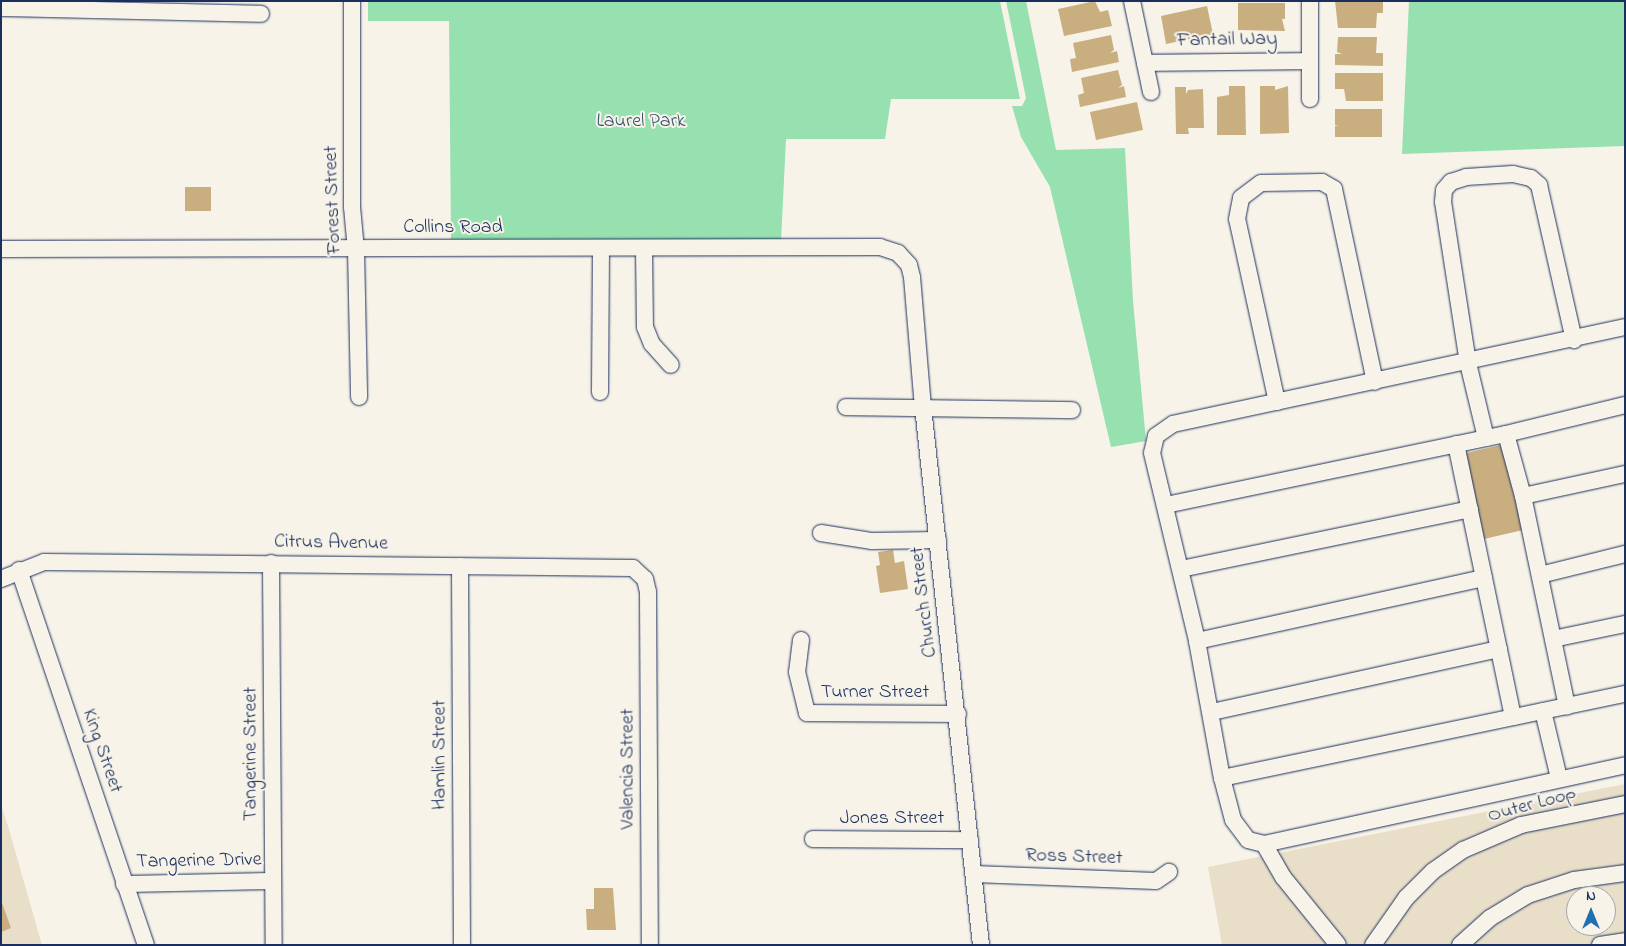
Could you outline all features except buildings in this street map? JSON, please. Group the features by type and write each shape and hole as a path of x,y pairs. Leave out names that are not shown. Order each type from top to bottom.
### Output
{"street":[{"name":"Forest Street","path":"352,1 352,208 356,250 359,397"},
{"path":"1132,1 1151,92"},
{"path":"1310,1 1310,100"},
{"path":"1,8 261,14"},
{"name":"Fantail Way","path":"1145,63 1310,60"},
{"path":"1486,438 1468,363 1442,198 1448,186 1466,176 1519,174 1531,178 1539,185 1574,340"},
{"path":"1277,402 1236,219 1241,198 1261,183 1322,182 1334,189 1375,382"},
{"name":"Collins Road","path":"1,249 356,250 880,247 892,250 903,257"},
{"path":"600,392 601,248"},
{"path":"644,248 645,327 652,344 671,365"},
{"name":"Church Street","path":"903,257 912,277 923,407 958,714 981,945"},
{"path":"1625,328 1468,363 1173,424 1160,431 1154,438 1152,454 1166,504 1197,641 1212,712 1222,778 1236,828 1248,840 1264,844 1625,765"},
{"path":"1166,504 1506,434 1625,405"},
{"path":"846,407 1072,410"},
{"path":"1506,434 1523,496 1567,706"},
{"path":"1456,444 1513,717"},
{"path":"1523,496 1625,474"},
{"path":"1181,569 1470,509"},
{"path":"821,533 872,541 938,540"},
{"path":"1540,575 1625,554"},
{"name":"Citrus Avenue","path":"1,579 18,570 44,562 625,567 640,573 648,592"},
{"name":"Tangerine Street","path":"271,563 274,945"},
{"name":"Hamlin Street","path":"460,566 462,945"},
{"name":"King Street","path":"18,570 146,945"},
{"path":"1197,641 1484,578"},
{"name":"Valencia Street","path":"648,592 650,945"},
{"path":"1553,639 1625,624"},
{"name":"Turner Street","path":"801,640 797,672 807,713 958,714"},
{"path":"1212,712 1499,649"},
{"path":"1222,778 1625,694"},
{"path":"1543,711 1559,778"},
{"name":"Outer Loop","path":"1374,945 1406,898 1433,871 1462,850 1521,825 1625,804"},
{"name":"Jones Street","path":"813,839 970,840"},
{"path":"1264,844 1283,877 1338,945"},
{"name":"Ross Street","path":"974,874 1156,881 1169,872"},
{"path":"1460,945 1490,918 1528,895 1574,880 1625,873"},
{"name":"Tangerine Drive","path":"124,884 274,881"},
{"path":"1600,945 1625,941"}],"shaded area":[{"path":"1625,784 1625,945 1222,945 1208,867"},
{"path":"1,805 8,826 42,945 1,945"}],"green space":[{"name":"Laurel Park","path":"368,1 1000,1 1020,99 891,99 885,139 786,139 781,241 451,239 449,21 368,21"},
{"path":"1006,1 1026,1 1056,150 1125,148 1133,301 1146,441 1111,447 1050,187 1021,137 1012,106 1022,106 1026,98"},
{"path":"1409,1 1625,1 1625,146 1402,154"}]}
